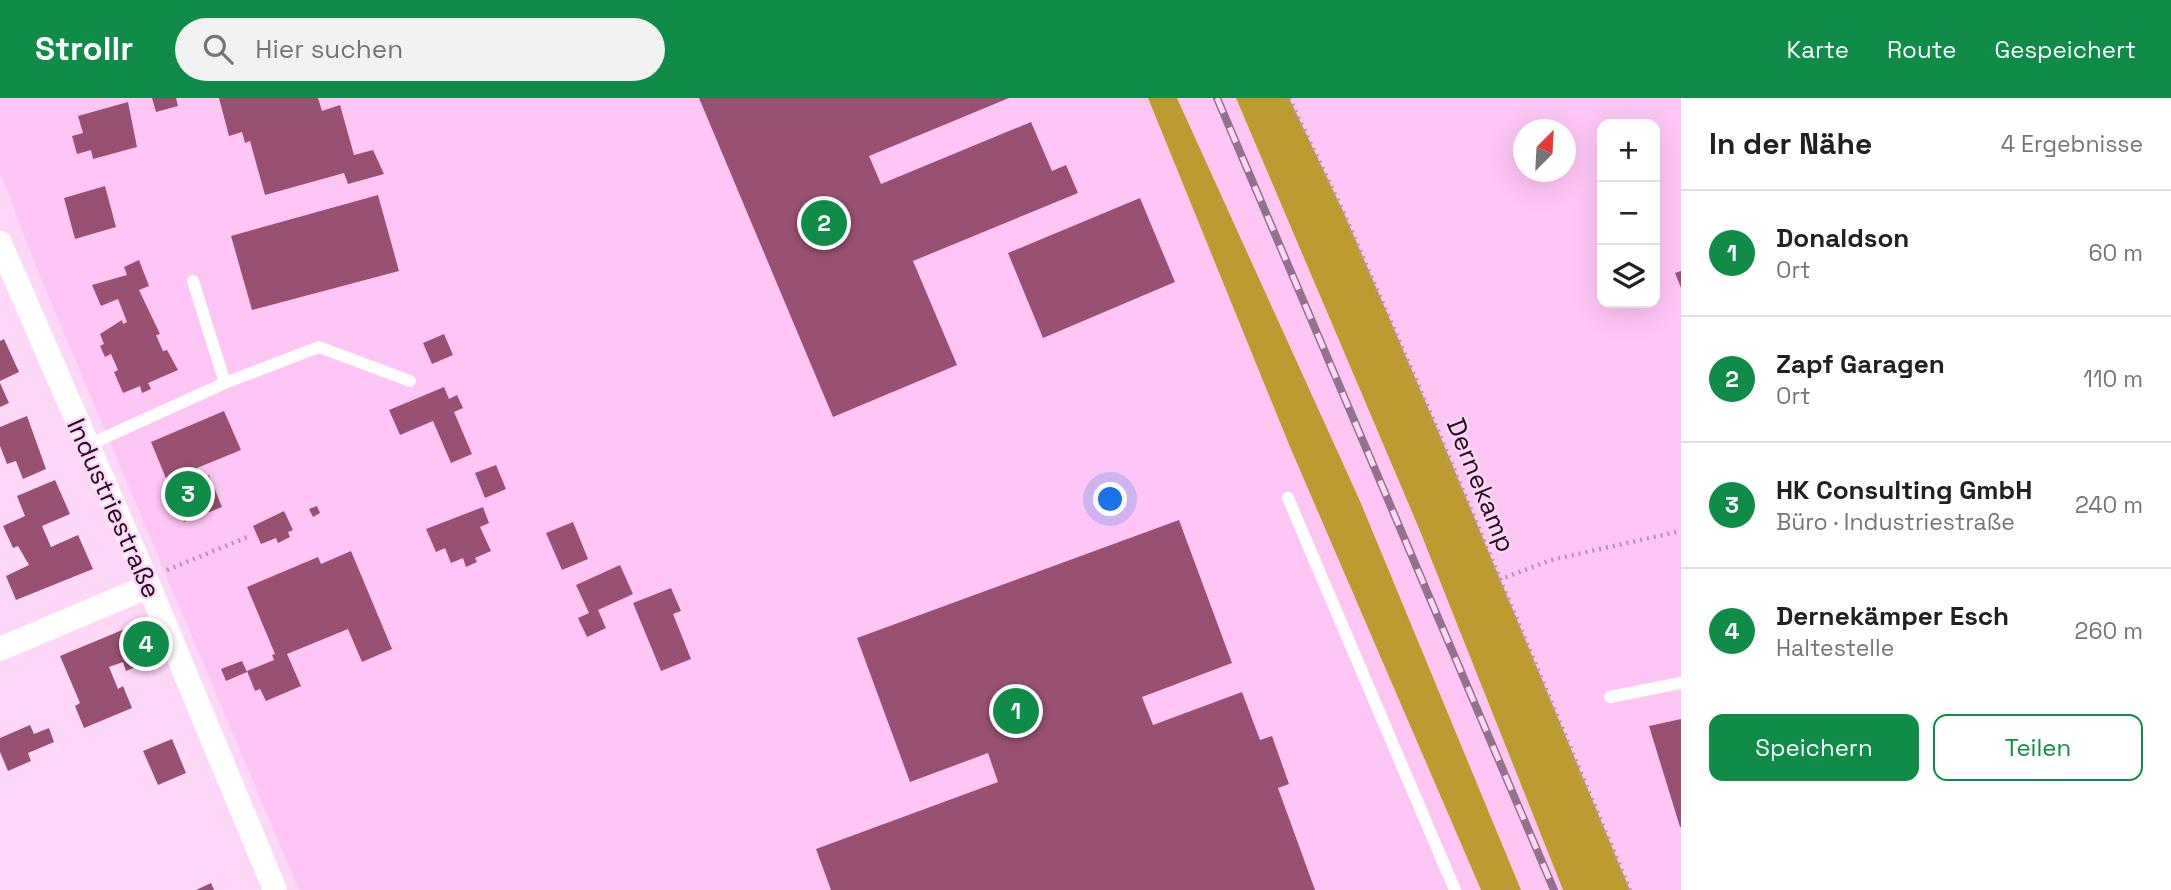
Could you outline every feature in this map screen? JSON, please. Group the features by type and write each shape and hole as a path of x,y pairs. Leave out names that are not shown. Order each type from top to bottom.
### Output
{"street":[{"name":"Industriestraße","path":"0,243 147,582 275,890"},
{"path":"0,649 147,582"}],"lane":[{"path":"193,281 225,383"},
{"path":"86,446 225,383 318,347 410,381"},
{"path":"1288,498 1455,890"},
{"path":"1610,697 1681,683"}],"path":[{"name":"Dernekamp","path":"1289,98 1343,211 1630,890"},
{"path":"1499,580 1550,560 1681,531"},
{"path":"147,582 250,536"}],"shaded area":[{"path":"0,98 1148,98 1290,447 1481,890 299,890 37,269 0,172"},
{"path":"1148,98 1177,98 1360,501 1521,890 1481,890 1290,447"},
{"path":"1177,98 1236,98 1418,526 1563,890 1521,890 1360,501"},
{"path":"1236,98 1289,98 1343,211 1439,433 1630,890 1563,890 1418,526"},
{"path":"1287,98 1681,98 1681,890 1630,890 1566,735"}],"building":[{"path":"152,98 176,98 178,106 156,112"},
{"path":"219,98 318,98 322,111 340,105 354,155 373,150 384,174 348,184 344,173 265,195 250,141 245,143 242,132 229,136"},
{"path":"699,98 1009,98 869,156 881,184 1031,122 1052,171 1066,165 1078,193 913,261 957,365 833,417"},
{"path":"128,102 137,147 93,159 91,150 77,154 72,136 83,133 78,116"},
{"path":"105,186 116,227 75,239 64,198"},
{"path":"378,195 399,271 252,310 231,236"},
{"path":"1140,198 1175,282 1043,338 1008,253"},
{"path":"139,260 149,286 139,290 160,334 156,335 163,351 167,350 178,370 148,383 151,389 142,393 140,386 123,393 114,372 118,370 111,354 105,357 100,346 104,344 100,334 122,320 123,324 127,322 118,299 101,306 92,285 127,275 124,267"},
{"path":"1681,271 1681,288 1675,273"},
{"path":"444,334 453,355 432,364 423,343"},
{"path":"4,339 19,372 0,381 0,341"},
{"path":"0,383 9,403 0,407"},
{"path":"444,387 449,399 457,395 463,408 454,412 472,454 451,463 433,421 400,435 389,410"},
{"path":"224,411 241,450 197,468 201,478 209,475 222,507 184,522 151,442"},
{"path":"27,416 46,469 23,479 16,461 7,464 0,446 0,427"},
{"path":"496,465 506,489 485,498 475,473"},
{"path":"55,480 70,514 42,526 51,547 78,535 93,569 16,600 6,576 29,565 18,546 13,548 3,526 25,516 17,496"},
{"path":"317,506 320,513 313,517 309,509"},
{"path":"483,507 489,523 480,527 491,551 475,558 477,562 466,567 463,558 451,563 445,548 436,552 426,529"},
{"path":"284,511 293,530 288,532 290,537 278,543 276,538 261,544 253,526"},
{"path":"1179,520 1232,663 1142,697 1153,725 1242,692 1260,740 1272,736 1289,784 1278,788 1315,890 831,890 816,849 998,782 988,753 910,782 857,638"},
{"path":"573,522 588,559 562,570 546,533"},
{"path":"351,551 392,649 362,662 348,629 287,654 301,686 266,701 260,689 255,691 247,671 274,660 272,655 275,654 247,587 318,557 321,564"},
{"path":"620,565 633,594 598,610 606,628 587,637 578,618 589,613 576,585"},
{"path":"671,588 681,611 673,614 691,659 661,671 633,603"},
{"path":"127,628 143,664 126,671 123,662 109,667 118,689 123,686 132,708 84,728 75,706 80,703 60,656"},
{"path":"242,661 247,672 226,681 221,669"},
{"path":"1681,719 1681,827 1680,827 1649,726"},
{"path":"30,725 34,734 49,728 54,742 28,753 31,761 8,771 0,752 0,738"},
{"path":"172,739 186,773 158,785 143,751"},
{"path":"211,883 214,890 196,890"}],"railway":[{"path":"1217,98 1554,890"}],"place":[{"name":"Zapf Garagen","path":"824,223"},
{"name":"HK Consulting GmbH","path":"188,494"},
{"name":"Dernekämper Esch","path":"146,644"},
{"name":"Donaldson","path":"1016,711"}]}
